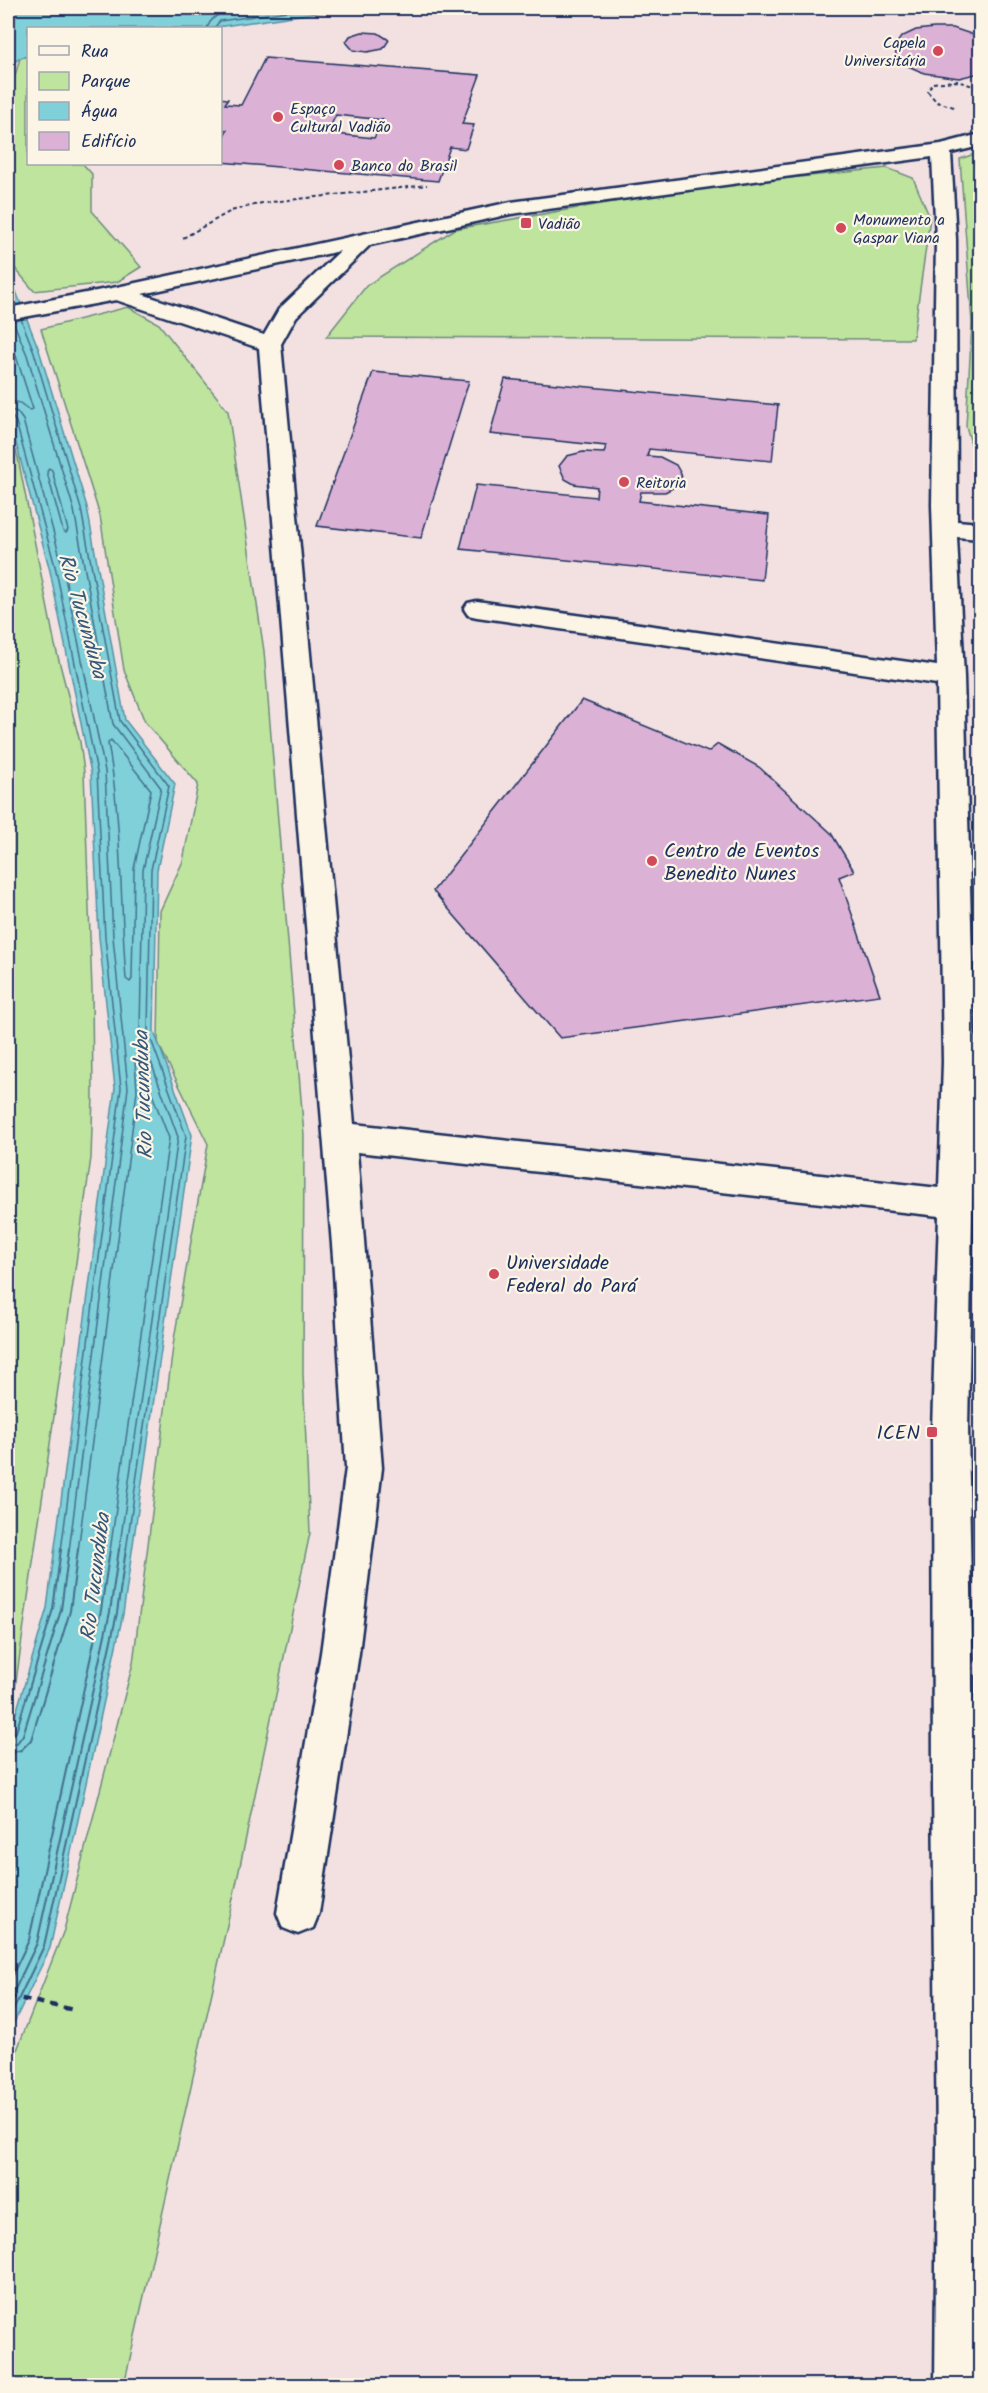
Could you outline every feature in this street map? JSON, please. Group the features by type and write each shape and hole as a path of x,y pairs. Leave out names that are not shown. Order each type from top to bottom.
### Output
{"lane":[{"path":"8,314 531,205 942,150 981,140"},
{"path":"942,150 946,239 945,528 951,677 959,1062 950,1441 953,1789 960,2147 959,2385"},
{"path":"298,1913 340,1653 364,1468 340,1136 270,344 293,308 363,240"},
{"path":"117,293 270,344"},
{"path":"945,528 981,531"},
{"path":"477,609 951,677"},
{"path":"340,1136 957,1204"}],"path":[{"path":"963,110 937,102 928,93 932,83 957,81 981,88"},
{"path":"8,1996 75,2010"}],"shaded area":[{"name":"Universidade Federal do Pará","path":"348,8 980,8 980,2385 8,2385 8,59 27,56 27,165 222,165 222,27 217,27"}],"green space":[{"path":"27,56 27,165 84,165 92,174 92,211 141,267 117,282 34,291 8,260 8,100 20,58"},
{"path":"980,152 980,470 966,426 972,323 960,159"},
{"path":"887,168 913,178 930,218 913,339 326,337 367,285 455,229 700,187"},
{"path":"128,307 159,324 228,411 264,651 304,1135 303,1374 310,1533 236,1885 124,2385 8,2385 8,2073 64,1930 133,1663 174,1339 208,1144 158,1043 160,911 183,861 198,784 145,722 124,670 100,516 41,329"},
{"path":"8,426 18,458 55,645 80,742 84,772 92,990 93,1095 91,1158 15,1688 8,1707"}],"water":[{"path":"8,8 348,8 217,27 27,27 27,56 20,58 8,67"},
{"name":"Rio Tucunduba","path":"8,271 39,350 87,507 125,720 175,784 157,870 154,1031 192,1135 123,1614 50,1948 8,2035 8,1740 47,1608 115,1088 99,937 91,773 50,571 8,413"}],"building":[{"name":"Capela Universitária","path":"953,28 980,37 980,73 959,78 924,73 906,65 896,56 895,46 901,37 916,30"},
{"path":"362,32 378,33 389,40 383,49 367,52 353,50 346,42 350,36"},
{"name":"Espaço Cultural Vadião","path":"265,58 480,75 462,124 474,125 466,149 450,147 438,181 222,162 222,139 227,130 222,129 222,98 228,99 225,104 241,105","holes":["336,115 383,120 374,138 327,133"]},
{"path":"373,372 469,381 421,538 317,526"},
{"name":"Reitoria","path":"505,379 778,405 772,461 649,449 647,456 660,457 676,465 682,476 673,488 665,492 641,492 639,501 769,515 762,580 460,549 476,485 596,497 597,487 574,484 565,479 559,466 567,456 583,452 604,453 606,446 490,434"},
{"name":"Centro de Eventos Benedito Nunes","path":"582,700 708,752 718,744 759,767 831,833 854,871 839,877 880,995 560,1038 433,891"}],"place":[{"name":"Capela Universitária","path":"938,51"},
{"name":"Espaço Cultural Vadião","path":"278,117"},
{"name":"Banco do Brasil","path":"339,165"},
{"name":"Vadião","path":"526,223"},
{"name":"Monumento a Gaspar Viana","path":"841,228"},
{"name":"Reitoria","path":"624,482"},
{"name":"Centro de Eventos Benedito Nunes","path":"652,861"},
{"name":"Universidade Federal do Pará","path":"494,1274"},
{"name":"ICEN","path":"932,1432"}]}
